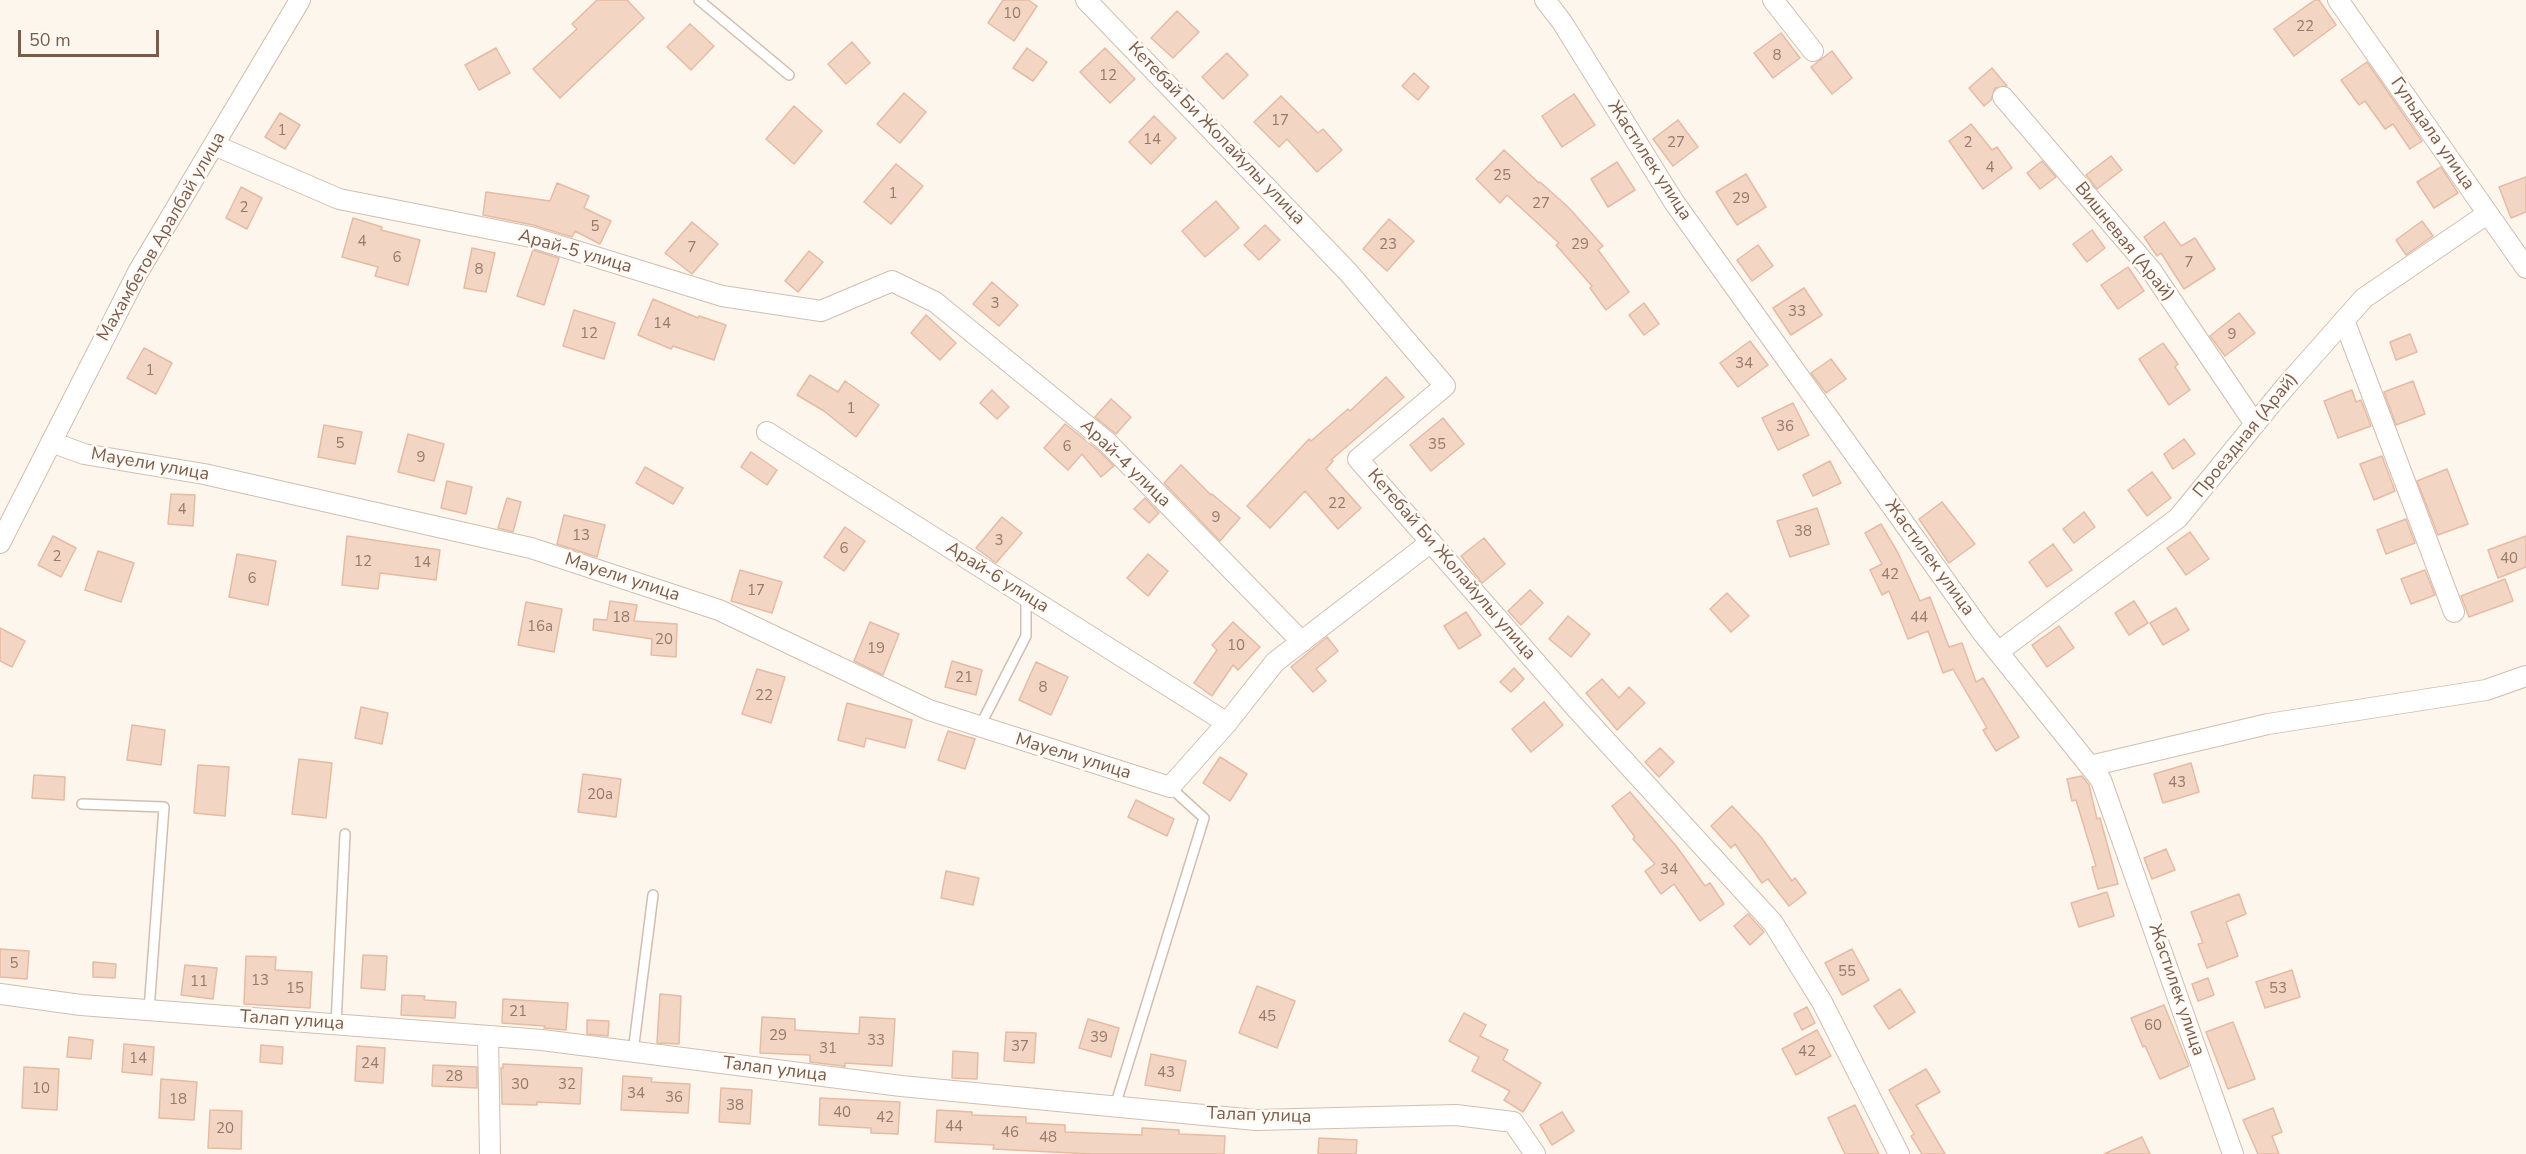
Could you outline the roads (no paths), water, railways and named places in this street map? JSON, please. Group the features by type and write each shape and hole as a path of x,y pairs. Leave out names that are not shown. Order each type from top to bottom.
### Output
{"street":[{"name":"Махамбетов Аралбай улица","path":"0,543 138,272 300,0"},
{"name":"Кетебай Би Жолайулы улица","path":"1086,0 1348,272 1445,386 1359,459 1574,706 1773,923 1822,1002 1899,1154"},
{"name":"Жастилек улица","path":"1545,0 1562,22 1674,202 1998,652 2101,780 2233,1154"},
{"path":"1773,0 1813,51"},
{"name":"Гульдала улица","path":"2338,0 2487,214 2523,260"},
{"name":"Вишневая (Арай)","path":"2003,97 2151,270 2255,424"},
{"name":"Арай-5 улица","path":"214,145 339,199 531,237 723,296 821,311 892,281 935,302"},
{"name":"Проездная (Арай)","path":"1998,652 2178,518 2286,386 2364,298 2487,214"},
{"name":"Арай-4 улица","path":"935,302 1107,442 1302,642"},
{"path":"2344,320 2454,612"},
{"name":"Арай-6 улица","path":"767,432 1227,723"},
{"name":"Мауели улица","path":"51,442 84,454 204,474 531,548 719,610 929,710 979,728 1170,787"},
{"path":"1170,787 1227,723 1275,662 1431,542"},
{"path":"2090,766 2268,724 2486,690 2526,676"},
{"name":"Талап улица","path":"0,994 81,1005 488,1036 901,1086 1256,1120 1456,1115 1513,1122 1534,1154"},
{"path":"488,1036 490,1154"}],"lane":[{"path":"699,0 789,75"},
{"path":"979,728 1026,636 1026,596"},
{"path":"1114,1106 1204,818 1170,787"},
{"path":"82,804 164,807 149,1010"},
{"path":"336,1025 345,834"},
{"path":"633,1052 653,896"}]}
